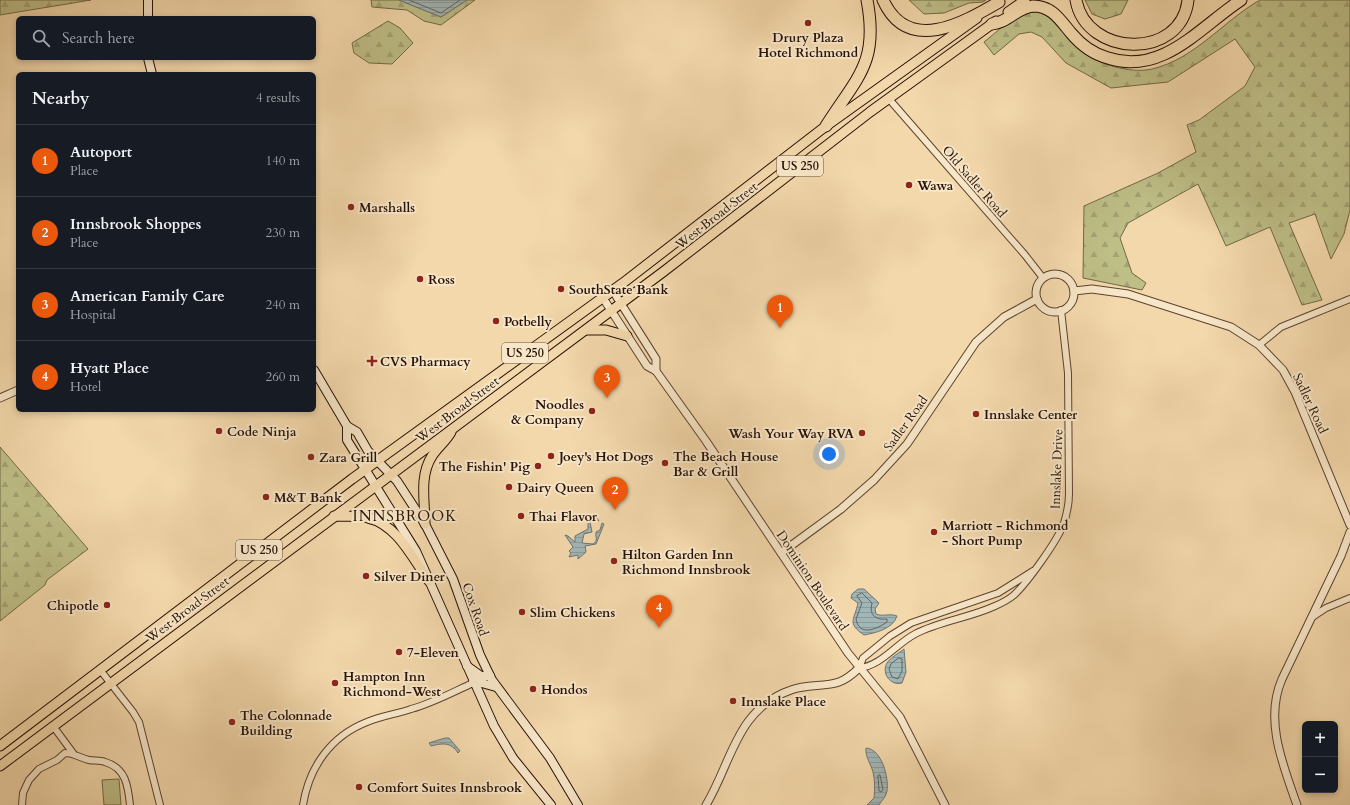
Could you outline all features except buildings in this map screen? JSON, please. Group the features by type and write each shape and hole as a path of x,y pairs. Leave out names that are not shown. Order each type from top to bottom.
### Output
{"highway":[{"path":"826,126 857,81 864,66 870,47 871,29 867,0"},
{"path":"883,0 892,15 902,23 915,29 928,30 957,25 1001,1"},
{"path":"1076,0 1082,18 1094,31 1116,43 1136,45 1154,42 1169,34 1182,20 1188,0"},
{"path":"992,24 1006,20 1028,7 1040,7 1054,13 1075,38 1093,52 1112,60 1138,62 1157,58 1172,51 1241,0"}],"main road":[{"path":"148,0 148,16"},
{"name":"West Broad Street","path":"0,766 586,330 889,99 1025,0"},
{"name":"West Broad Street","path":"0,746 378,460 613,291 826,126 1001,1"},
{"path":"148,60 152,72"},
{"path":"586,330 606,330 627,336"},
{"name":"Cox Road","path":"316,373 347,426 357,432 368,451 391,474 425,524 453,579 480,655 490,676 496,687 550,758 578,805"},
{"name":"Cox Road","path":"347,426 347,440 411,541 465,665 499,736 513,758 550,805"},
{"path":"425,524 425,473 431,457 446,440 454,427"},
{"path":"334,516 364,517 376,520 386,526 400,541 429,581"},
{"path":"465,665 481,676 490,676"},
{"path":"474,683 478,682 496,687"}],"street":[{"name":"Old Sadler Road","path":"889,99 1021,250 1043,278"},
{"path":"1050,275 1061,275 1070,281 1074,291 1070,304 1061,310 1047,310 1037,299 1037,288 1043,278 1050,275"},
{"name":"Sadler Road","path":"1074,291 1098,290 1128,294 1231,327 1258,345 1283,370 1296,392 1350,525"},
{"name":"Dominion Boulevard","path":"613,291 656,359 656,371"},
{"name":"Dominion Boulevard","path":"603,298 647,366 656,371 706,441 859,668 900,718 945,805"},
{"name":"Sadler Road","path":"781,553 842,509 874,480 906,444 976,342 1004,317 1037,299"},
{"path":"1258,345 1281,327 1350,299"},
{"name":"Innslake Drive","path":"706,805 719,781 741,729 757,710 768,701 786,692 814,685 839,682 859,668 870,667 902,642 924,629 1004,602 1018,590 1058,537 1064,525 1068,506 1068,373 1061,310"},
{"path":"0,398 16,391"},
{"path":"1297,805 1275,728 1275,708 1280,684 1349,543 1350,532"},
{"name":"Innslake Drive","path":"859,668 863,658 890,636 911,623 998,593 1033,571"},
{"path":"1311,618 1326,608 1350,598"},
{"path":"101,671 139,722 160,805"},
{"path":"303,805 308,782 316,765 329,748 347,732 370,721 421,706 474,683"},
{"path":"53,726 73,753 85,759 109,763 119,770 128,785 130,805"},
{"path":"22,805 25,786 34,773 57,760 62,754 73,753"}],"green space":[{"path":"0,0 91,0 0,15"},
{"path":"371,0 399,0 441,17 467,0 475,0 441,25 424,21 407,10 372,7"},
{"path":"909,0 986,0 983,2 969,3 944,13 924,14"},
{"path":"1085,0 1128,0 1121,14 1105,19 1092,14"},
{"path":"1260,0 1350,0 1350,210 1344,234 1331,259 1315,214 1289,223 1322,300 1302,305 1270,227 1226,246 1198,184 1128,223 1120,238 1132,273 1146,283 1142,290 1083,278 1084,206 1158,173 1196,152 1187,125 1199,120 1245,86 1255,67 1235,39 1168,82 1111,88 1066,63 1042,37 1031,32 1019,34 994,55 984,42 1017,17 1030,12 1039,12 1053,18 1078,48 1094,59 1123,69 1152,69 1182,57"},
{"path":"388,21 400,28 413,43 392,64 369,63 354,53 352,43"},
{"path":"0,447 88,549 47,580 45,585 0,621"},
{"path":"119,779 121,805 104,805 102,780"}],"water":[{"path":"399,0 467,0 441,17"},
{"path":"593,517 596,517 599,521 594,519 590,522 592,532 584,534 582,543 595,543 596,532 600,530 602,523 604,524 596,544 585,546 586,552 578,559 578,555 569,557 571,553 569,551 573,547 565,535 575,542 575,536 588,529 588,522"},
{"path":"858,589 864,589 879,603 875,609 876,614 897,616 892,624 878,632 864,635 858,631 853,624 853,620 858,603 851,598 852,594"},
{"path":"904,649 906,672 902,683 894,683 886,675 885,667 890,659"},
{"path":"449,738 460,751 458,753 450,745 439,744 431,746 429,743"},
{"path":"866,748 876,753 883,765 887,779 887,791 885,797 879,805 867,805 874,798 875,785"}],"place":[{"name":"Drury Plaza Hotel Richmond","path":"808,23"},
{"name":"Wawa","path":"909,185"},
{"name":"Marshalls","path":"351,207"},
{"name":"Ross","path":"420,279"},
{"name":"SouthState Bank","path":"561,289"},
{"name":"Potbelly","path":"496,321"},
{"name":"Autoport","path":"780,328"},
{"name":"CVS Pharmacy","path":"372,361"},
{"name":"American Family Care","path":"607,398"},
{"name":"Noodles & Company","path":"592,411"},
{"name":"Innslake Center","path":"976,414"},
{"name":"Code Ninja","path":"219,431"},
{"name":"Wash Your Way RVA","path":"862,433"},
{"name":"Joey's Hot Dogs","path":"551,456"},
{"name":"Zara Grill","path":"311,457"},
{"name":"The Beach House Bar & Grill","path":"665,463"},
{"name":"The Fishin' Pig","path":"538,466"},
{"name":"Dairy Queen","path":"509,487"},
{"name":"M&T Bank","path":"266,497"},
{"name":"Innsbrook Shoppes","path":"615,510"},
{"name":"Thai Flavor","path":"521,516"},
{"name":"Marriott - Richmond - Short Pump","path":"934,532"},
{"name":"Hilton Garden Inn Richmond Innsbrook","path":"614,561"},
{"name":"Silver Diner","path":"366,576"},
{"name":"Chipotle","path":"107,605"},
{"name":"Slim Chickens","path":"522,612"},
{"name":"Hyatt Place","path":"659,628"},
{"name":"7-Eleven","path":"399,652"},
{"name":"Hampton Inn Richmond-West","path":"335,683"},
{"name":"Hondos","path":"533,689"},
{"name":"Innslake Place","path":"733,701"},
{"name":"The Colonnade Building","path":"232,722"},
{"name":"Comfort Suites Innsbrook","path":"359,787"}],"district":[{"name":"INNSBROOK","path":"405,516"}]}
